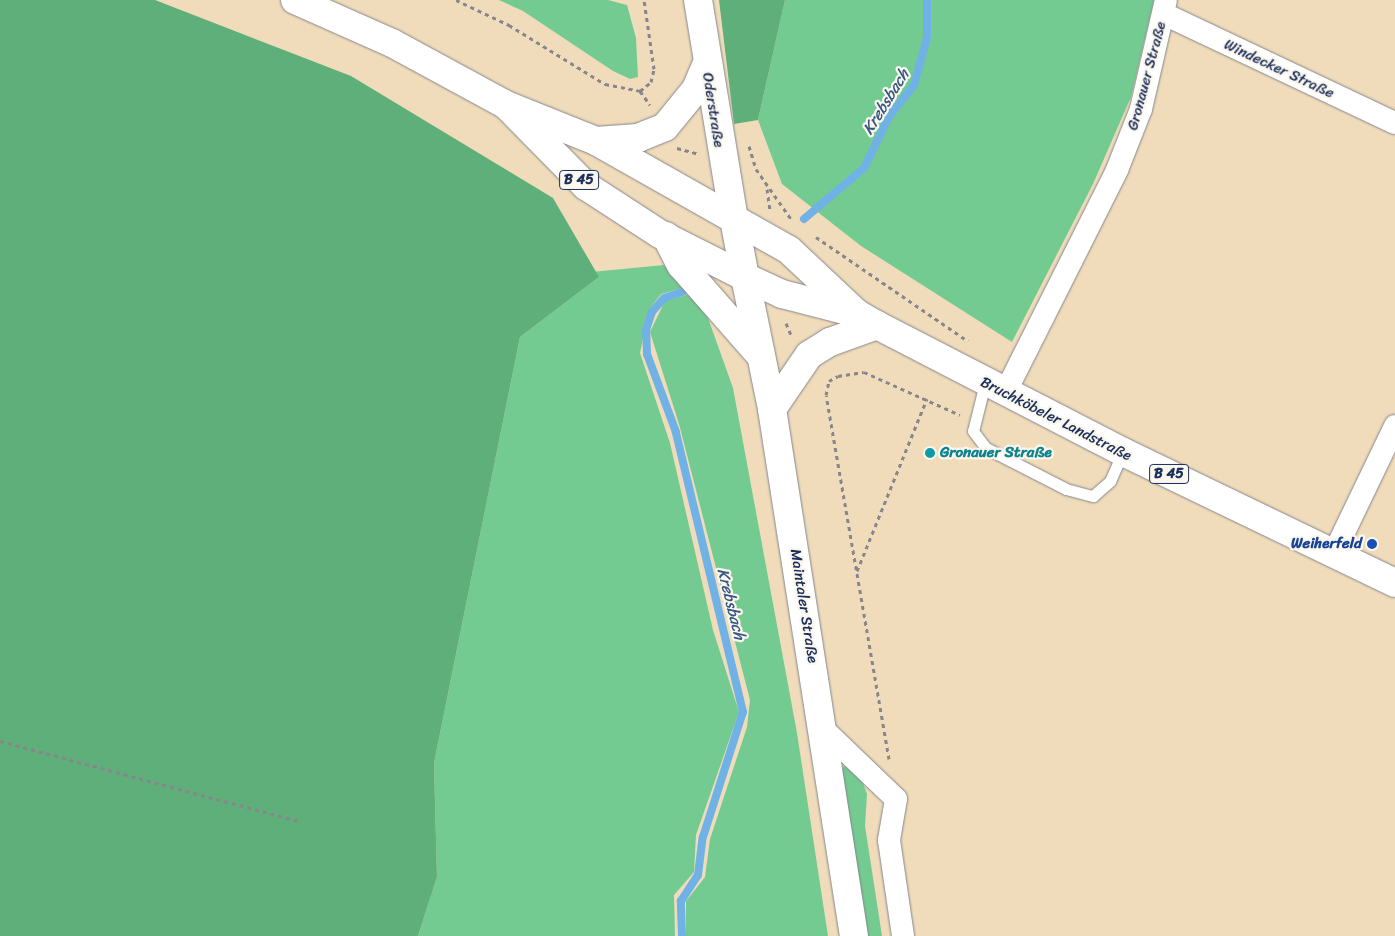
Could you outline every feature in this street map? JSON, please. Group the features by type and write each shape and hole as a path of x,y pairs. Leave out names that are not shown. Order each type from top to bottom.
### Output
{"main road":[{"name":"B 45","path":"295,0 392,43 506,105 596,141 734,219"},
{"name":"Oderstraße","path":"698,0 706,66 720,152 745,277"},
{"path":"596,141 638,138 665,127 696,89 706,66"},
{"name":"B 45","path":"506,105 586,186 666,236 745,277"},
{"name":"Bruchköbeler Landstraße","path":"734,219 789,250 866,319"},
{"path":"666,236 681,265 762,357"},
{"name":"Bruchköbeler Landstraße","path":"745,277 782,294 866,319 995,388 1123,452 1395,583"},
{"name":"Maintaler Straße","path":"745,277 772,409 854,936"},
{"path":"772,409 809,355 866,319"}],"street":[{"name":"Windecker Straße","path":"1165,7 1395,123"},
{"name":"Gronauer Straße","path":"995,388 1117,170 1141,109 1165,7"},
{"path":"1334,553 1395,426"},
{"path":"823,729 896,800 889,840 903,936"}],"lane":[{"path":"995,388 974,421 973,431 986,448 1066,489 1092,496 1110,481 1123,452"}],"path":[{"path":"456,0 509,25 605,84 640,91 665,127 679,152 720,152 751,146 767,188 796,223"},
{"path":"640,91 651,82 654,69 644,0"},
{"path":"809,232 978,347"},
{"path":"890,767 826,395 830,381 846,372 864,372 974,421"},
{"path":"857,571 927,399"},
{"path":"0,741 299,821"}],"green space":[{"path":"0,0 155,0 351,76 553,198 599,277 520,337 434,763 437,877 418,936 0,936"},
{"path":"499,0 608,0 627,5 636,38 638,77 630,79 613,71 523,11"},
{"path":"719,0 785,0 758,120 734,124"},
{"path":"785,0 1154,0 1131,97 1093,184 1012,342 861,246 782,184 758,120"},
{"path":"664,265 683,288 661,294 649,310 640,353 670,443 713,630 739,712 696,835 694,872 674,895 675,936 418,936 437,877 434,763 520,337 599,277 560,275"},
{"path":"690,294 708,318 733,388 797,733 828,936 686,936 686,901 705,877 710,839 747,727 750,700 679,424 650,332 665,301"},
{"path":"846,766 863,783 867,794 865,826 882,936 865,936 839,769"}],"waterway":[{"name":"Krebsbach","path":"804,219 864,168 890,115 914,85 927,38 927,0"},
{"name":"Krebsbach","path":"682,936 681,901 698,875 703,837 743,712 676,432 647,354 646,330 652,312 664,298 683,292"}],"place":[{"name":"Gronauer Straße","path":"930,453"},
{"name":"Weiherfeld","path":"1372,544"}]}
